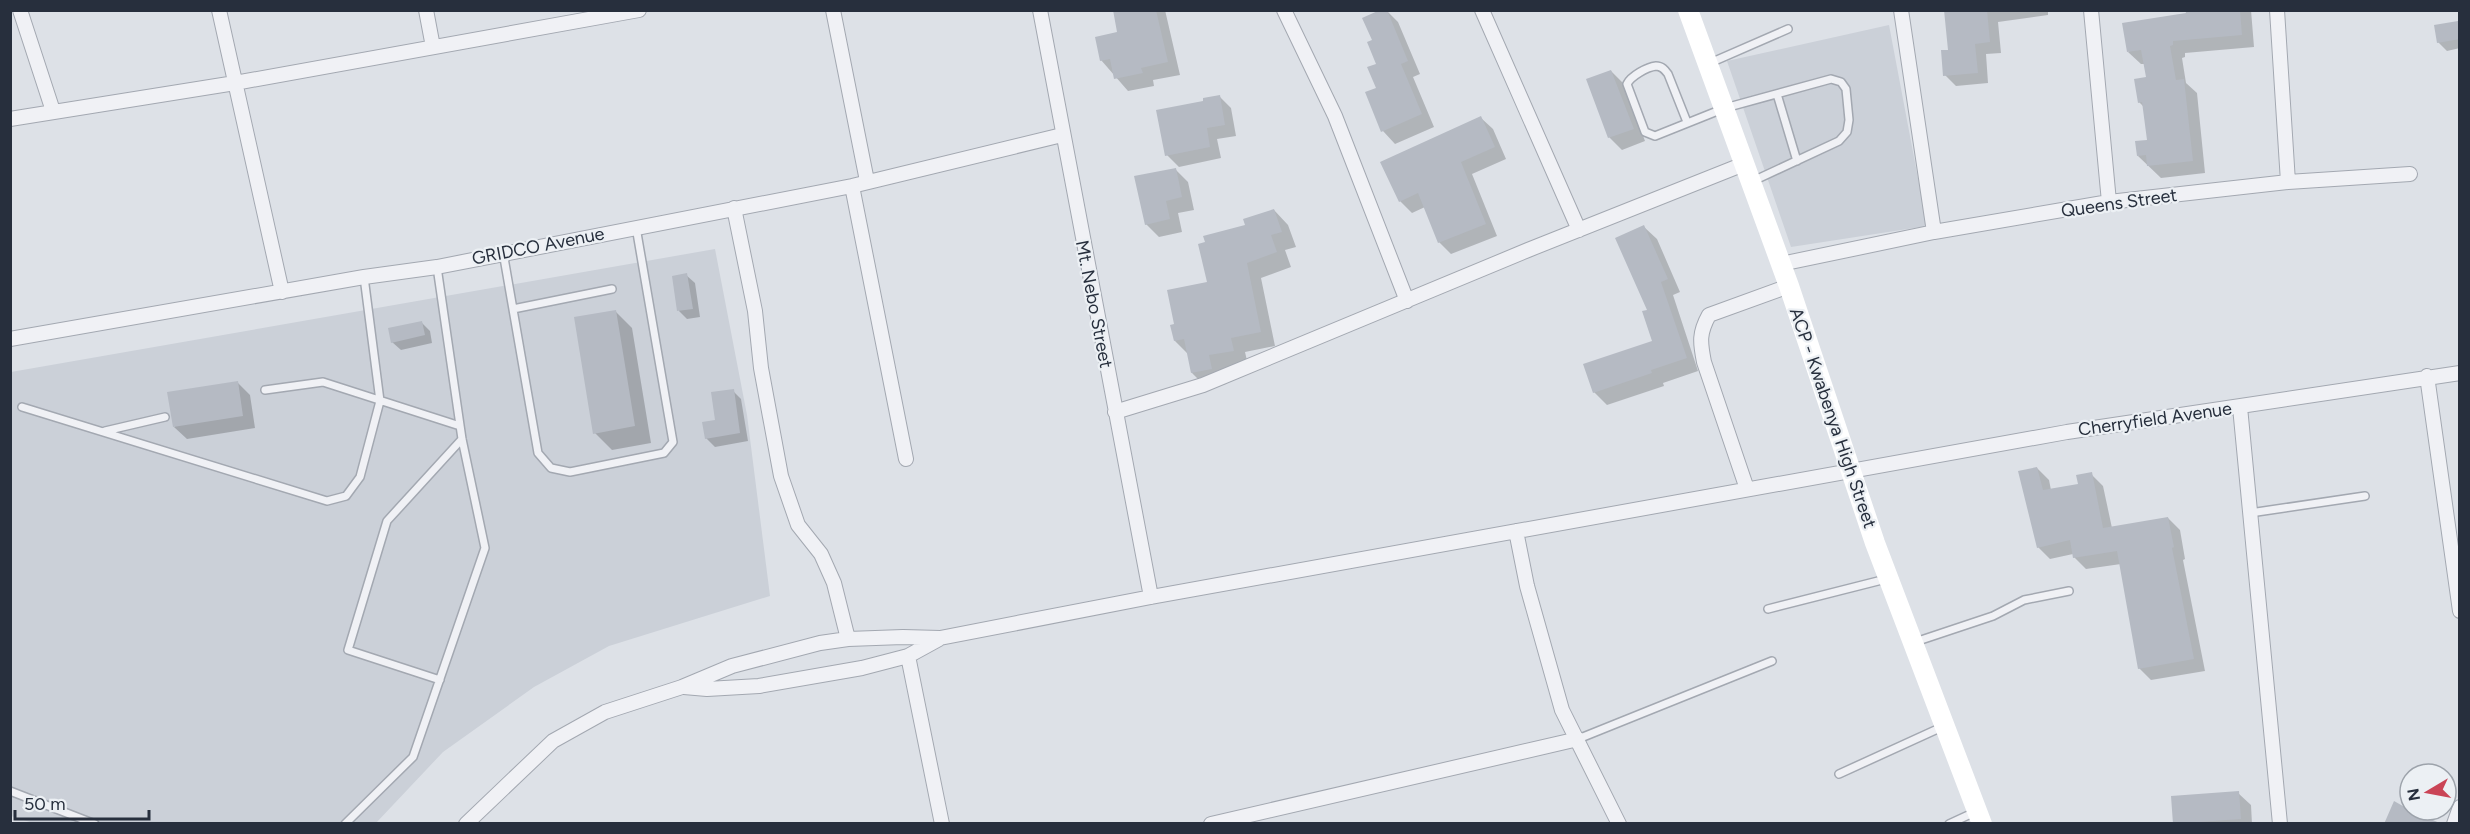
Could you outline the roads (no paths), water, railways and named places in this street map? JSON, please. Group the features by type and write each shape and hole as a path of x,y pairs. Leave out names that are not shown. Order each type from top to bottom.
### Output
{"main road":[{"name":"ACP - Kwabenya High Street","path":"1688,10 1789,286 1889,579 1979,817"}],"street":[{"path":"20,10 53,111"},
{"path":"219,10 282,292"},
{"path":"426,10 433,47"},
{"path":"10,119 235,83 639,10"},
{"path":"833,10 867,181"},
{"name":"Mt. Nebo Street","path":"1040,10 1151,597"},
{"path":"1284,10 1335,116 1407,301"},
{"path":"1482,10 1579,230"},
{"path":"1901,10 1934,232"},
{"path":"2091,10 2109,202"},
{"path":"2277,10 2289,183"},
{"name":"GRIDCO Avenue","path":"10,339 364,277 436,267 503,252 852,186 1062,135"},
{"path":"1115,411 1203,385 1579,230 1747,173"},
{"name":"Queens Street","path":"1780,264 1934,232 2109,202 2289,183 2410,174"},
{"path":"852,186 906,459"},
{"path":"734,208 755,311 761,368 781,476 798,525 821,554 834,583 848,639"},
{"path":"1747,489 1704,362 1701,329 1709,315 1789,286"},
{"name":"Cherryfield Avenue","path":"940,638 1151,597 2067,432 2240,407 2427,376 2460,373"},
{"path":"2427,376 2460,611"},
{"path":"2240,407 2280,824"},
{"path":"1516,531 1527,586 1562,710 1619,824"},
{"path":"466,824 553,741 605,712 682,687 732,666 820,643 848,639 940,638"},
{"path":"682,687 707,689 759,686 862,668 908,656 940,638"},
{"path":"908,656 942,824"},
{"path":"1211,824 1578,739"},
{"path":"2454,824 2460,807"}],"lane":[{"path":"1708,64 1788,29"},
{"path":"1687,122 1668,74 1663,68 1657,66 1630,79 1627,84 1647,134 1656,136 1725,108 1831,79 1841,82 1846,89 1849,120 1847,132 1839,141 1797,160 1747,173"},
{"path":"1777,94 1797,160"},
{"path":"503,252 538,453 551,468 570,472 664,453 673,442 636,227"},
{"path":"345,824 413,757 485,548 462,439 436,267"},
{"path":"22,407 327,501 346,496 360,477 380,401 364,277"},
{"path":"513,309 612,289"},
{"path":"265,390 323,381 460,426"},
{"path":"102,432 165,417"},
{"path":"440,680 348,650 387,521 462,439"},
{"path":"2250,513 2365,496"},
{"path":"1768,609 1889,579"},
{"path":"1913,643 1993,616 2024,600 2069,591"},
{"path":"1578,739 1772,661"},
{"path":"1839,774 1944,726"},
{"path":"10,791 94,824"},
{"path":"1949,824 1979,817"}]}
